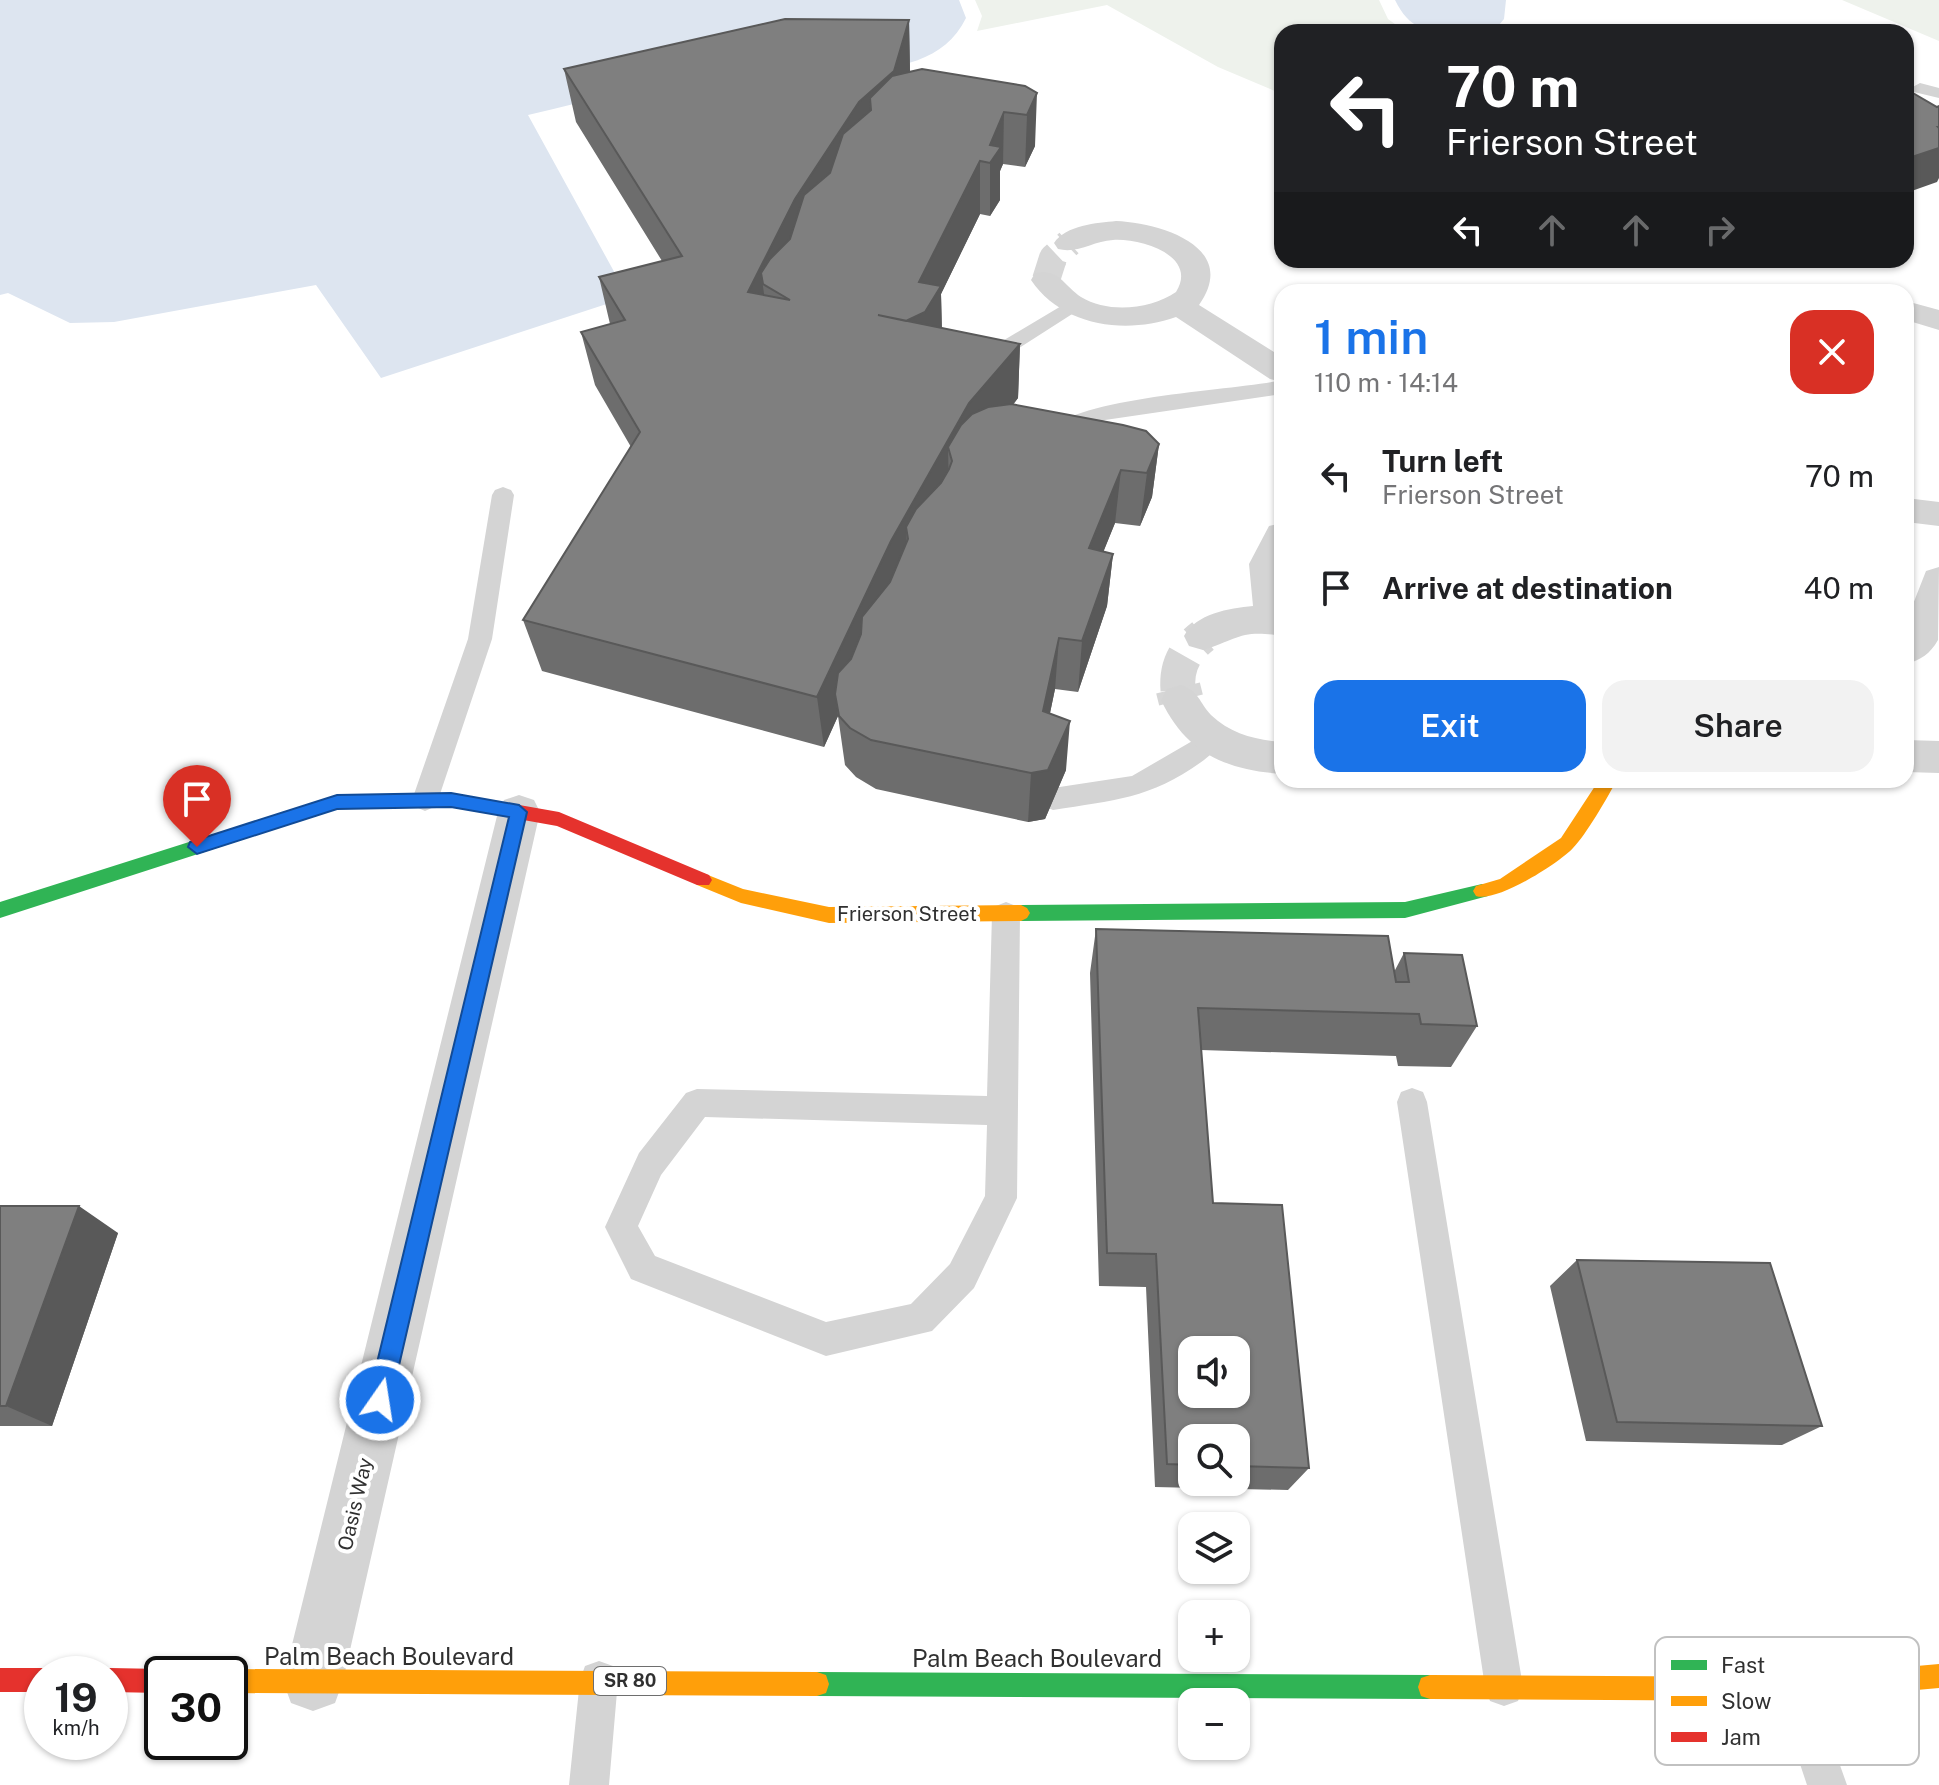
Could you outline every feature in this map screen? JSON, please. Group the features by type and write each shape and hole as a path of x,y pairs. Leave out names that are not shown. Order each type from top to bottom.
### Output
{"street":[{"path":"1046,280 1073,305 1099,314 1126,317 1152,314 1178,305 1190,295 1196,284 1196,269 1187,254 1151,235 1127,231 1101,232 1078,237 1069,243"},
{"path":"1178,305 1274,367"},
{"path":"1914,312 1939,320"},
{"path":"1914,511 1939,514"},
{"path":"1274,550 1267,564 1274,600"},
{"path":"1914,644 1919,640 1939,580"},
{"path":"1203,636 1214,628 1242,620 1274,621"},
{"path":"1181,700 1185,712 1213,739 1262,758 1274,758"},
{"path":"1914,756 1939,757"},
{"name":"Frierson Street","path":"0,910 337,802 425,800 451,800 559,819 741,896 829,915 1405,910 1505,885 1567,843 1603,788"},
{"name":"Oasis Way","path":"313,1681 519,812"},
{"name":"Palm Beach Boulevard","path":"1919,1678 1939,1676"},
{"path":"0,1680 24,1680"},
{"name":"Palm Beach Boulevard","path":"248,1681 599,1680 1655,1688"}],"lane":[{"path":"1920,88 1939,93"},
{"path":"954,361 995,355 1073,305"},
{"path":"1042,450 1066,425 1097,413 1252,396 1274,389"},
{"path":"425,800 480,639 503,495"},
{"path":"1053,799 1137,786 1179,764 1213,739"},
{"path":"1003,1111 697,1103 650,1164 621,1227 643,1268 826,1339 920,1319 962,1276 1001,1198 1003,1111 1006,914"},
{"path":"1412,1102 1504,1687"},
{"path":"589,1785 599,1680"},
{"path":"1820,1765 1827,1785"}],"shaded area":[{"path":"0,0 959,0 966,18 947,43 921,59 891,67 857,70 753,67 724,70 528,115 628,297 381,378 316,285 114,322 70,323 8,293 0,295"},
{"path":"975,0 1379,0 1388,19 1395,24 1274,24 1274,91 1218,67 1107,5 977,31 982,16"},
{"path":"1395,0 1506,0 1504,19 1500,24 1413,24"},
{"path":"1842,0 1939,0 1939,41 1914,30 1914,24 1899,24"}],"building":[{"path":"785,19 909,20 894,71 859,102 795,199 748,292 790,300 763,284 761,273 790,239 804,195 830,173 843,134 871,110 870,98 892,76 922,69 1025,86 1037,93 1027,115 1004,112 990,145 1001,147 990,163 980,161 919,282 941,286 925,312 906,321 1020,344 969,403 891,541 817,697 523,620 640,432 581,332 625,320 599,277 682,256 564,69"},
{"path":"1914,94 1939,106 1939,148 1914,156"},
{"path":"1011,404 1146,431 1159,444 1147,473 1121,470 1089,548 1113,554 1082,641 1059,638 1043,711 1070,721 1048,770 1031,773 871,740 850,728 839,716 835,694 838,673 851,659 861,634 862,617 890,582 908,539 906,527 916,509 941,483 949,469 952,461 948,447 961,425 972,414 988,407"},
{"path":"1096,929 1388,936 1396,982 1409,982 1404,953 1462,955 1477,1026 1421,1024 1419,1014 1198,1008 1213,1203 1282,1205 1309,1468 1250,1466 1250,1424 1178,1424 1178,1464 1167,1464 1156,1254 1107,1253"},
{"path":"0,1206 79,1206 6,1406 0,1406"},
{"path":"1577,1260 1770,1263 1822,1426 1617,1422"}],"tunnel":[{"path":"1046,280 1053,258 1069,243"},
{"path":"1178,688 1183,659 1203,636"},
{"path":"1178,688 1181,700"}],"traffic: fast":[{"path":"0,910 337,802 405,801"},
{"path":"1021,913 1405,910 1482,891"},
{"path":"817,1684 1430,1687"}],"traffic: slow":[{"path":"1482,891 1505,885 1567,843 1603,788"},
{"path":"703,880 741,896 829,915 1021,913"},
{"path":"1919,1678 1939,1676"},
{"path":"248,1681 817,1684"},
{"path":"1430,1687 1655,1688"}],"traffic: jam":[{"path":"405,801 451,800 559,819 703,880"},
{"path":"0,1680 24,1680"},
{"path":"128,1680 144,1681"}],"route":[{"path":"197,847 337,802 451,800 519,812 380,1400"}]}
